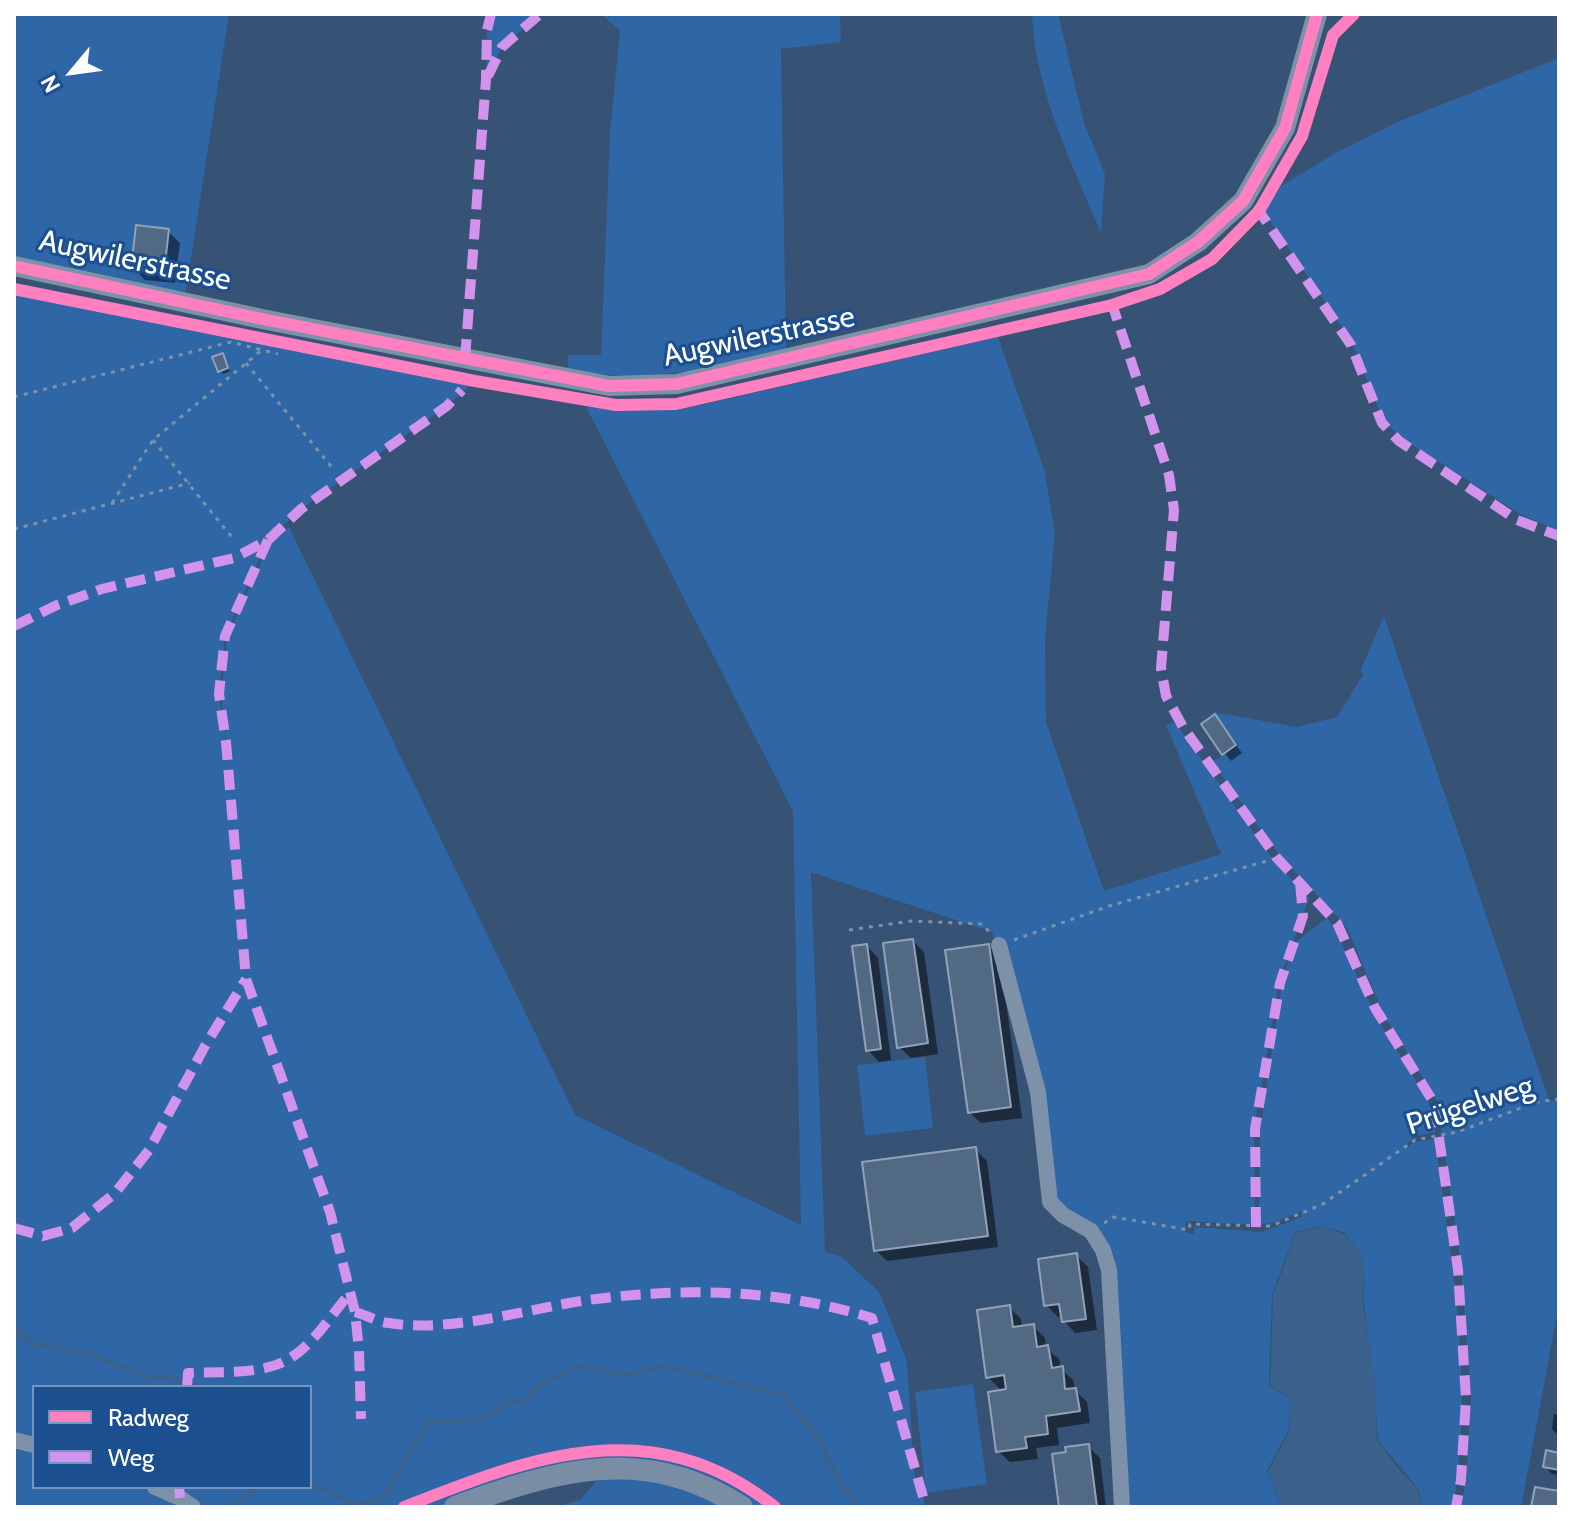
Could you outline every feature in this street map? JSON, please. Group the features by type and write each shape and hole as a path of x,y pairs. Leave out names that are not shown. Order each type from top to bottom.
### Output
{"main road":[{"path":"455,1507 531,1481 566,1472 608,1467 654,1470 687,1478 719,1492 742,1507"}],"street":[{"name":"Augwilerstrasse","path":"14,266 267,320 609,386 677,384 1149,274 1198,242 1243,201 1285,128 1317,14"},
{"path":"999,945 1038,1092 1050,1202 1063,1215 1091,1231 1103,1250 1109,1270 1122,1507"},
{"path":"160,1489 193,1507"}],"path":[{"path":"227,331 285,342"},
{"path":"14,397 231,342 278,354"},
{"path":"112,503 153,440 262,350"},
{"path":"246,363 335,471"},
{"path":"153,440 235,541"},
{"path":"14,529 190,483"},
{"path":"849,930 911,921 983,924 999,945 1109,906 1277,858"}],"shaded area":[{"path":"14,14 229,14 185,297 14,260"},
{"path":"491,14 540,14 502,47 486,79 487,30"},
{"path":"601,14 840,14 841,42 781,49 786,352 678,373 625,376 568,371 568,355 601,355 610,133 620,31"},
{"path":"1032,14 1058,14 1084,123 1105,174 1101,233 1048,99 1040,71"},
{"path":"1559,58 1559,531 1520,514 1402,438 1383,420 1352,342 1264,212 1281,186 1339,151 1400,121"},
{"path":"14,289 475,381 447,406 301,509 268,540 225,636 219,694 226,741 221,695 227,637 269,544 289,527 575,1115 801,1225 793,811 586,407 665,410 701,405 998,337 1045,472 1055,533 1045,639 1046,722 1104,891 1221,854 1166,725 1175,722 1271,857 1309,898 1279,982 1254,1129 1255,1225 1186,1221 1185,1232 1194,1234 1194,1227 1262,1232 1301,1217 1302,1211 1259,1225 1260,1131 1282,983 1294,943 1327,918 1377,1018 1429,1102 1435,1132 1413,1137 1403,1150 1414,1142 1435,1139 1454,1276 1461,1369 1462,1415 1453,1507 1423,1507 1418,1489 1378,1440 1364,1307 1363,1258 1345,1233 1322,1226 1295,1232 1272,1295 1269,1386 1290,1399 1289,1429 1267,1471 1282,1507 1129,1507 1114,1256 1092,1226 1057,1200 1042,1094 992,932 811,872 825,1252 842,1257 879,1292 907,1361 914,1472 926,1507 557,1507 581,1499 607,1469 455,1507 14,1507"},
{"path":"1384,616 1549,1100 1559,1101 1559,1305 1521,1507 1460,1507 1466,1482 1471,1398 1460,1257 1437,1101 1385,1017 1346,926 1280,856 1212,762 1239,746 1213,712 1297,727 1337,717 1363,675 1361,669"},
{"path":"925,1057 933,1128 865,1136 857,1065"},
{"path":"1323,1226 1346,1235 1363,1258 1363,1307 1374,1373 1377,1440 1417,1489 1423,1507 1282,1507 1268,1472 1290,1430 1290,1399 1270,1385 1273,1296 1295,1233"},
{"path":"973,1384 987,1484 926,1493 915,1392"}],"building":[{"path":"136,225 169,229 164,273 131,269"},
{"path":"223,353 228,368 218,372 212,357"},
{"path":"1215,714 1236,745 1222,755 1201,724"},
{"path":"913,939 928,1043 897,1048 883,943"},
{"path":"867,944 881,1049 866,1051 852,946"},
{"path":"989,944 1011,1107 968,1113 945,950"},
{"path":"976,1147 988,1236 874,1251 862,1162"},
{"path":"1077,1253 1086,1319 1062,1322 1059,1304 1044,1306 1038,1259"},
{"path":"1010,1305 1013,1327 1034,1324 1037,1347 1048,1345 1052,1368 1063,1366 1065,1389 1076,1388 1080,1411 1046,1416 1048,1434 1025,1437 1027,1448 996,1452 988,1392 1006,1389 1004,1375 986,1378 977,1310"},
{"path":"1089,1444 1097,1507 1059,1507 1052,1454 1066,1452 1065,1447"},
{"path":"1546,1450 1559,1453 1559,1470 1543,1467"},
{"path":"1535,1487 1559,1491 1559,1507 1531,1507"}],"waterway":[{"path":"14,1330 34,1344 92,1355 147,1377 170,1377 192,1385"},
{"path":"312,1485 354,1505 382,1499 428,1422 483,1419 510,1403 526,1401 536,1387 577,1366 626,1375 666,1366 784,1395 819,1440 841,1486 860,1507"},
{"path":"236,1504 255,1489"}],"marked path":[{"path":"465,359 487,30 491,14"},
{"path":"488,76 502,47 540,14"},
{"path":"1254,207 1351,345 1382,423 1399,441 1517,520 1559,536"},
{"path":"1111,301 1169,475 1174,510 1161,668 1166,696 1183,727 1277,858 1337,923 1375,1008 1434,1103 1458,1270 1466,1399 1461,1480 1456,1507"},
{"path":"14,626 57,605 102,589 234,558 268,540 301,509 447,406 462,390"},
{"path":"268,540 225,636 219,694 226,742 246,979 330,1212 355,1312 361,1419"},
{"path":"1256,1227 1255,1129 1280,983 1303,916 1300,882"},
{"path":"14,1228 43,1236 72,1228 115,1193 149,1150 205,1046 246,979"},
{"path":"355,1312 385,1322 438,1325 489,1319 588,1300 695,1292 802,1301 872,1318 926,1507"},
{"path":"187,1385 188,1373 255,1370 292,1357 316,1336 350,1293"},
{"path":"179,1489 180,1498"}],"cycle path":[{"path":"14,266 267,320 609,386 677,384 1149,274 1198,242 1243,201 1285,128 1317,14"},
{"path":"14,289 475,381 616,405 676,404 1112,305 1160,289 1212,259 1259,211 1302,136 1333,35 1354,14"},
{"path":"404,1507 499,1472 546,1459 592,1452 638,1451 684,1459 729,1477 775,1507"}]}
